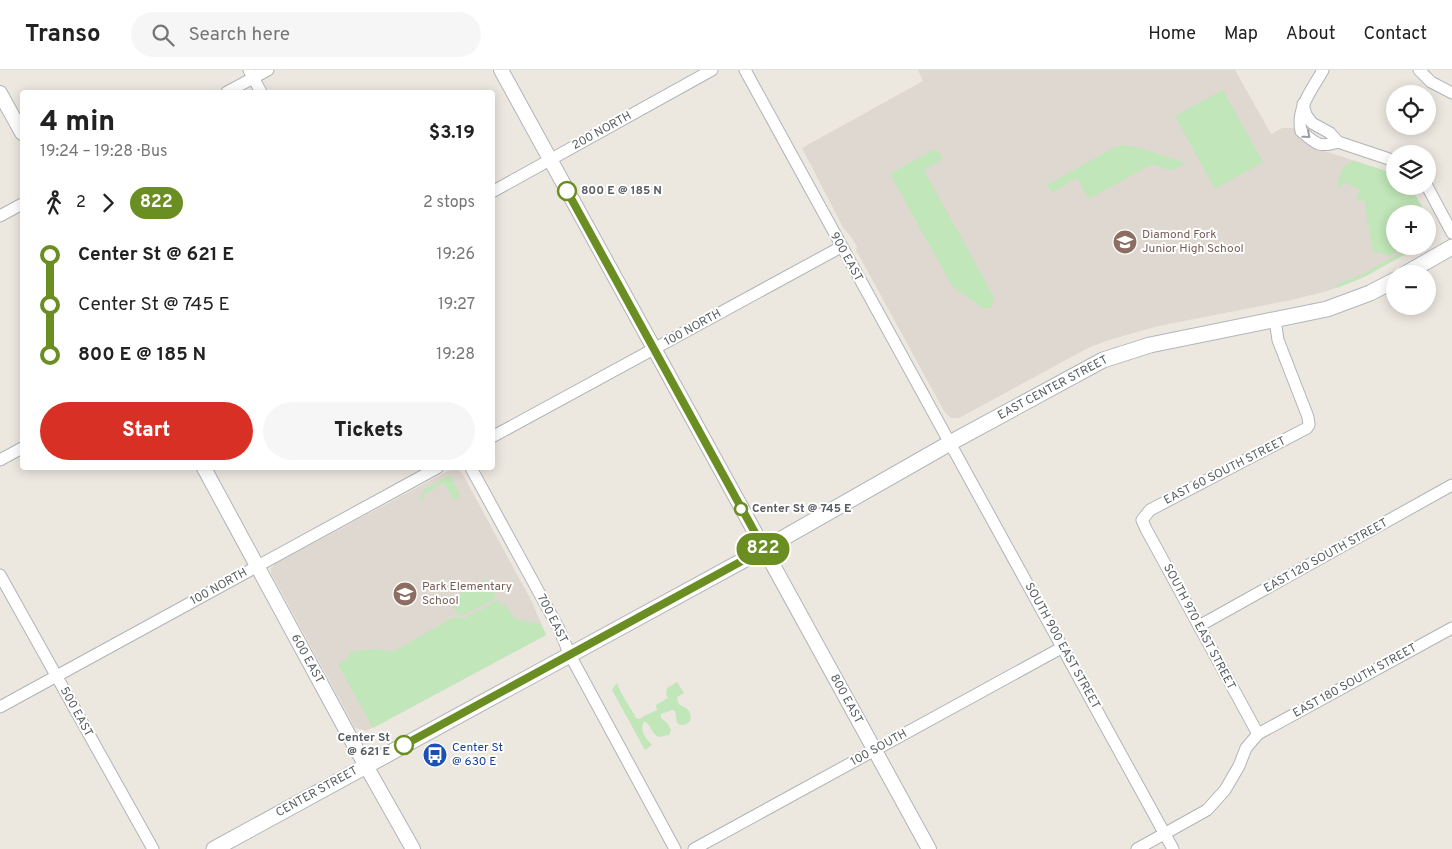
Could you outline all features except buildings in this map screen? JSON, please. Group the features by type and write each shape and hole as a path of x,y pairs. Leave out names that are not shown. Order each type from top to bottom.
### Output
{"main road":[{"path":"1420,265 1452,246"},
{"name":"EAST CENTER STREET","path":"764,549 950,443 1083,370 1111,357 1150,344 1275,320 1340,305 1386,285"},
{"name":"CENTER STREET","path":"214,849 764,549"}],"street":[{"path":"230,90 251,74 268,70"},
{"name":"800 EAST","path":"501,70 929,849"},
{"name":"200 NORTH","path":"495,190 712,70"},
{"name":"900 EAST","path":"745,70 840,247 950,443"},
{"path":"1323,70 1303,104 1306,115 1312,123 1330,133 1338,142 1386,158"},
{"path":"1419,70 1431,82 1452,93"},
{"path":"251,74 260,90"},
{"path":"0,93 20,129"},
{"path":"1432,195 1452,233"},
{"path":"0,216 20,205"},
{"name":"100 NORTH","path":"495,435 840,247"},
{"name":"EAST 60 SOUTH STREET","path":"1142,520 1150,510 1298,434 1309,425 1308,417 1278,340 1275,320"},
{"name":"SOUTH 900 EAST STREET","path":"950,443 1173,849"},
{"path":"0,460 20,449"},
{"name":"600 EAST","path":"205,470 352,741 413,849"},
{"name":"100 NORTH","path":"0,707 434,470"},
{"name":"700 EAST","path":"473,470 675,849"},
{"name":"EAST 120 SOUTH STREET","path":"1199,626 1452,486"},
{"name":"SOUTH 970 EAST STREET","path":"1142,520 1258,734"},
{"name":"500 EAST","path":"0,575 153,849"},
{"name":"EAST 180 SOUTH STREET","path":"1258,734 1452,628"},
{"name":"100 SOUTH","path":"694,849 1063,647"},
{"path":"1137,849 1207,810 1214,804 1230,783 1246,748 1258,734"}],"shaded area":[{"name":"Diamond Fork Junior High School","path":"918,70 1235,70 1271,134 1282,128 1295,128 1318,149 1386,171 1386,195 1415,195 1421,205 1386,205 1386,255 1404,255 1364,277 1327,291 1291,300 1158,326 1106,341 1088,348 959,418 951,418 944,411 856,250 857,247 844,229 802,148 923,81"},
{"name":"Park Elementary School","path":"458,470 462,473 532,602 546,635 366,731 355,728 271,573 271,568 275,564 448,471"}],"green space":[{"path":"1223,90 1263,162 1215,189 1175,116"},
{"path":"1122,145 1137,147 1186,163 1171,171 1152,164 1089,199 1077,178 1052,193 1047,185 1113,148"},
{"path":"933,150 937,150 943,159 924,170 994,297 991,308 982,308 952,286 890,174"},
{"path":"1355,161 1386,171 1386,195 1415,195 1421,205 1386,205 1386,255 1391,255 1389,256 1373,251 1364,200 1358,201 1356,198 1360,190 1344,182 1340,188 1337,188 1340,175 1351,162"},
{"path":"1397,255 1404,255 1364,277 1337,288 1336,285 1363,274"},
{"path":"448,476 451,477 460,498 454,500 444,483 435,486 436,488 424,494 425,497 418,500 425,489"},
{"path":"486,579 497,598 462,616 458,615 451,603 452,598"},
{"path":"498,600 501,606 505,604 515,619 541,624 546,635 373,728 338,664 348,658 350,652 375,649 393,652 454,617 463,619 480,610 482,611 482,609"},
{"path":"677,682 684,693 677,697 678,702 689,712 690,720 681,725 677,723 675,711 672,710 661,714 661,718 671,730 669,735 659,737 654,734 644,721 643,731 652,745 645,750 612,690 617,683 636,718 640,719 657,710 656,705 668,698 666,694 667,688"}],"bus line":[{"name":"822","path":"404,745 764,549 567,191"}],"place":[{"name":"800 E @ 185 N","path":"567,191"},
{"name":"Diamond Fork Junior High School","path":"1125,242"},
{"name":"Center St @ 745 E","path":"741,509"},
{"name":"Park Elementary School","path":"405,594"},
{"name":"Center St @ 621 E","path":"404,745"},
{"name":"Center St @ 630 E","path":"435,755"}]}
